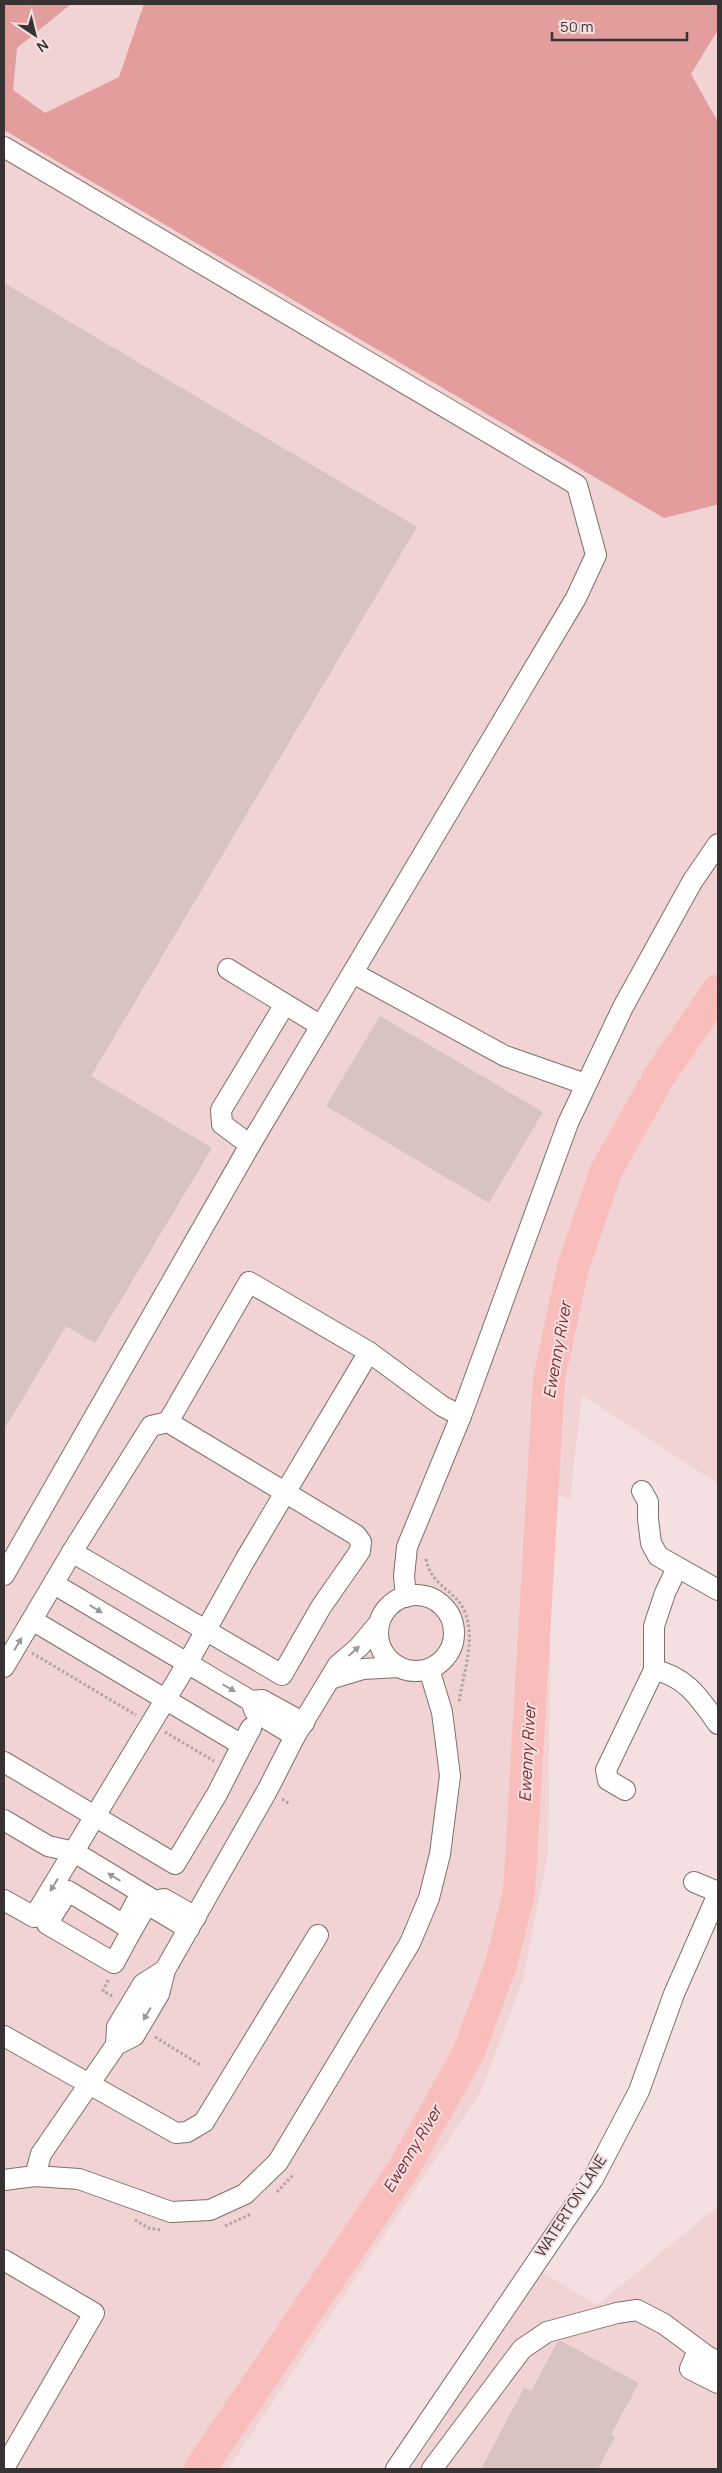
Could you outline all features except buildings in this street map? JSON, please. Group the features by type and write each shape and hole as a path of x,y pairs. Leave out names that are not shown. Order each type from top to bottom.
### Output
{"street":[{"path":"4,147 577,485 596,555 576,598 250,1145 4,1575"},
{"path":"406,1597 404,1576 407,1547 461,1416 518,1255 585,1084 627,998 692,882 718,844"},
{"path":"228,969 321,1026"},
{"path":"353,972 505,1056 585,1084"},
{"path":"250,1145 222,1124 221,1110 284,1004"},
{"path":"168,1422 249,1282 370,1352 442,1406 461,1416"},
{"path":"4,1900 34,1917 187,1664 205,1629 370,1352"},
{"path":"4,1667 72,1552 151,1426 168,1422 356,1535 361,1542 360,1551 322,1607 282,1676 72,1552"},
{"path":"642,1491 648,1502 651,1543 658,1556 718,1590"},
{"path":"625,1790 608,1780 606,1770 654,1670 654,1626 664,1593 677,1568"},
{"path":"54,1584 251,1701 262,1700 300,1729"},
{"path":"35,2176 41,2154 116,2045 134,2036 159,1994 165,1970 338,1665 359,1647 394,1602 406,1597 417,1595 439,1603 452,1622 454,1633 447,1655 429,1669 409,1670 399,1667 388,1659 381,1649 378,1636 379,1623"},
{"path":"4,1762 174,1864 221,1786 247,1736 165,1698 32,1620"},
{"path":"330,1679 363,1670 399,1667"},
{"path":"4,2180 35,2176 79,2179 171,2212 210,2210 245,2194 278,2162 410,1943 429,1898 440,1854 450,1776 442,1712 429,1669"},
{"path":"654,1670 664,1672 688,1684 718,1724"},
{"path":"4,1820 48,1846 74,1852 149,1898 157,1910 192,1923"},
{"name":"WATERTON LANE","path":"396,2469 593,2178 639,2091 674,1994 718,1893 694,1882"},
{"path":"128,1928 149,1898"},
{"path":"4,2036 176,2133 187,2132 204,2122 318,1935"},
{"path":"4,2260 94,2313 4,2468"},
{"path":"432,2469 522,2349 547,2332 617,2313 637,2310 711,2352 690,2368 718,2383"}],"path":[{"path":"424,1551 428,1572 464,1610 470,1636 459,1710"},
{"path":"276,2193 290,2180 295,2172"},
{"path":"219,2228 239,2221 253,2212"},
{"path":"132,2218 148,2228 166,2230"}],"shaded area":[{"path":"4,4 718,4 718,1484 582,1395 570,1499 552,1493 548,1853 523,1979 481,2091 228,2469 4,2469"},
{"path":"4,4 71,4 17,48 13,90 45,113 119,77 144,4 718,4 718,30 691,74 718,122 718,502 716,505 664,518 4,130"},
{"path":"718,2206 718,2469 411,2469 540,2271 597,2305"}],"waterway":[{"name":"Ewenny River","path":"200,2469 404,2168 469,2052 501,1964 519,1893 549,1379 573,1267 606,1171 659,1077 718,990"}]}
